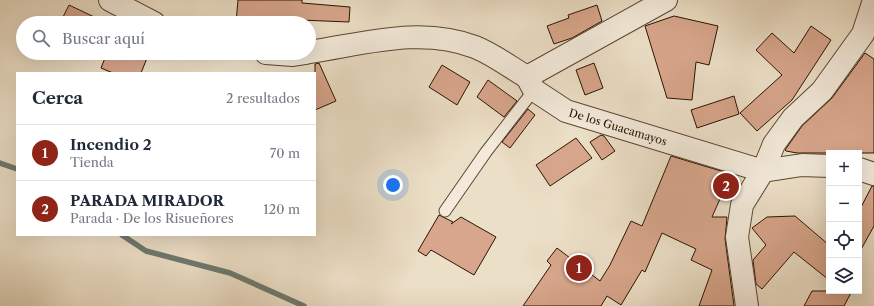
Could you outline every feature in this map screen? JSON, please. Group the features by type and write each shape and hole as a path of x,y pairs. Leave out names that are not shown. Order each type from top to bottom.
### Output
{"street":[{"path":"110,0 141,16"},
{"path":"531,84 666,0"},
{"path":"747,306 737,237 742,205 763,171 774,144 793,118 822,91 864,34 874,0"},
{"name":"De los Guacamayos","path":"316,51 406,36 444,38 476,47 531,84 566,111 763,171 802,165 826,166"},
{"path":"862,171 874,174"}],"lane":[{"path":"445,211 531,84"}],"building":[{"path":"238,0 302,0 302,3 350,7 349,22 316,21 316,16 237,16"},
{"path":"69,5 92,16 64,16"},
{"path":"597,5 602,21 572,38 554,44 547,26 569,18 568,15"},
{"path":"674,16 718,26 709,65 696,62 692,100 667,98 645,26"},
{"path":"811,26 831,40 792,100 757,131 740,113 782,75 756,50 772,33 794,53"},
{"path":"865,53 874,59 874,153 862,153 862,150 826,150 826,153 797,153 786,151 785,150 802,126 832,98"},
{"path":"104,60 146,60 141,72 111,72 101,68"},
{"path":"319,63 336,101 316,110 316,72 315,64"},
{"path":"594,63 603,88 585,95 576,70"},
{"path":"442,65 470,82 457,105 429,87"},
{"path":"488,80 517,101 504,117 477,97"},
{"path":"734,96 739,114 697,128 691,110"},
{"path":"528,109 535,115 510,148 502,142"},
{"path":"601,135 604,136 615,151 602,160 590,142"},
{"path":"576,138 592,158 550,186 536,165"},
{"path":"671,156 731,174 712,217 727,217 725,239 734,306 699,306 712,270 691,260 696,249 662,233 645,272 642,270 621,305 607,296 601,306 523,306 551,265 547,261 557,248 600,281 610,265 631,221 642,226"},
{"path":"872,186 874,186 874,226 862,248 862,222 862,205"},
{"path":"439,215 453,222 451,224 461,217 496,237 474,275 431,250 426,256 418,251"},
{"path":"795,216 826,242 826,278 794,252 762,289 756,284 753,260 766,245 752,228 767,217"},
{"path":"812,291 826,291 826,294 850,294 844,306 804,306"}],"waterway":[{"path":"0,163 16,169"},
{"path":"124,236 146,251 230,273 304,306"}],"place":[{"name":"PARADA MIRADOR","path":"726,186"},
{"name":"Incendio 2","path":"579,268"}]}
